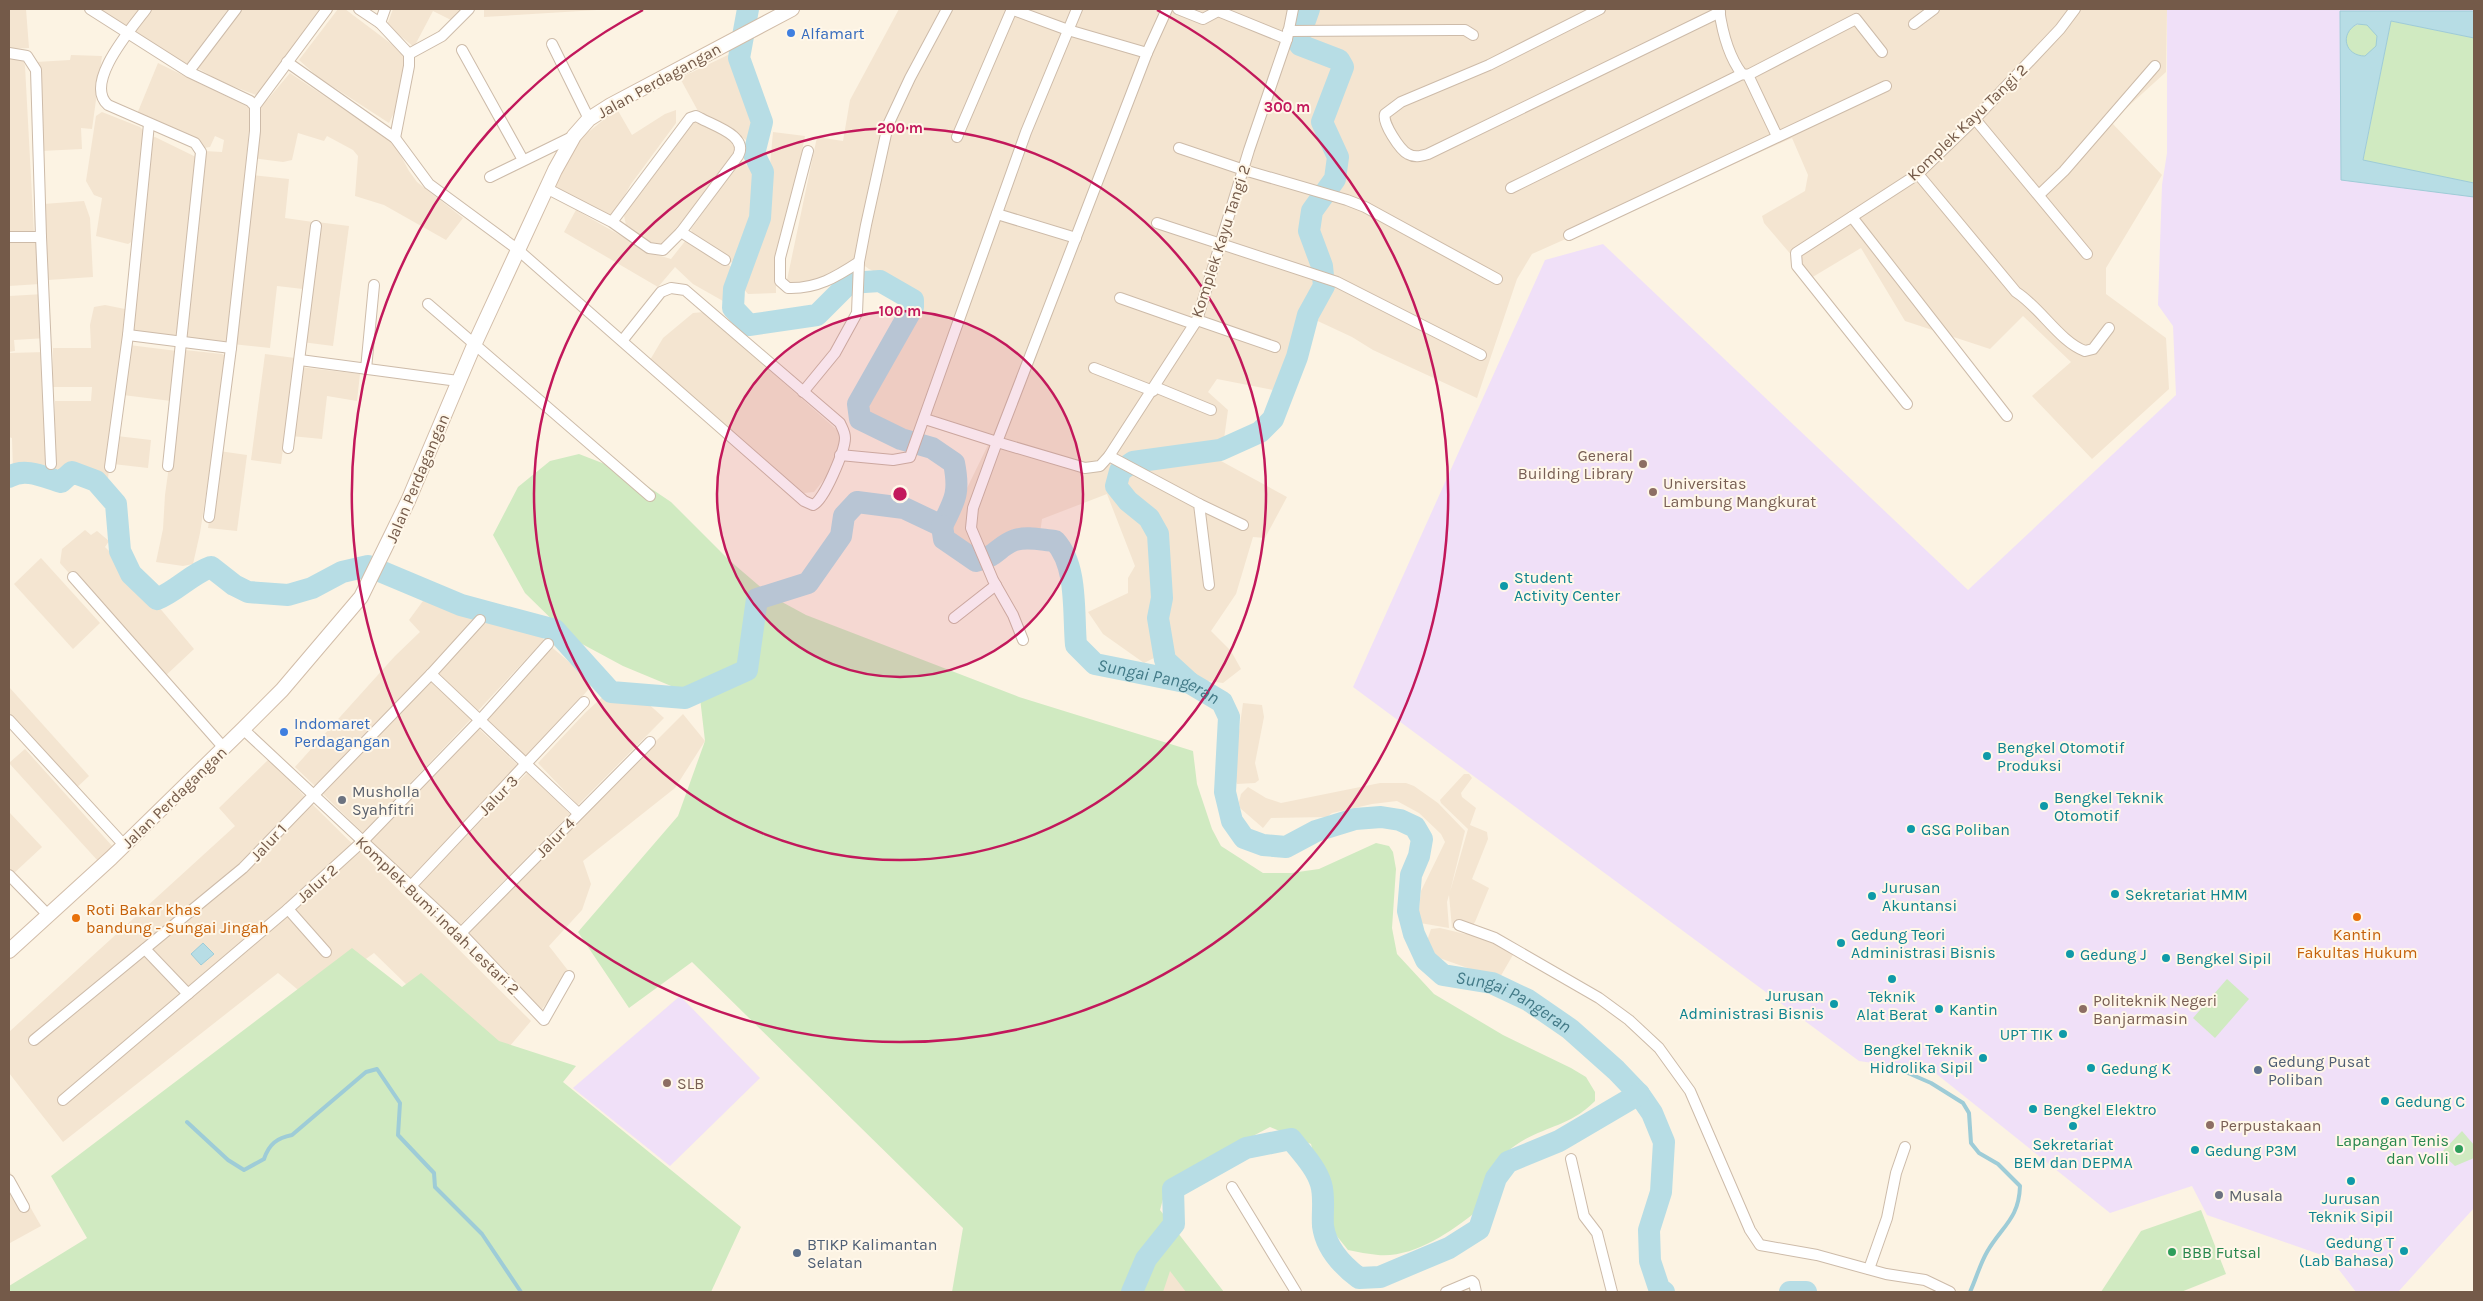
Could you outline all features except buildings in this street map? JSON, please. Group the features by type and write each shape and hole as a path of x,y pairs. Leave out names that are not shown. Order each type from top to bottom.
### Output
{"street":[{"path":"90,9 189,72 250,101 255,106"},
{"path":"146,9 127,34 102,76 102,98 108,105 195,143 201,152 168,466"},
{"path":"192,68 236,9"},
{"path":"209,518 231,348 255,131 255,106 327,9"},
{"path":"359,9 380,23 408,54 409,66 395,138"},
{"path":"380,23 386,9"},
{"path":"408,54 442,36 469,9"},
{"name":"Jalan Perdagangan","path":"9,951 49,916 224,748 282,690 344,620 371,580 383,556 517,249 546,188 574,136 589,119 792,9"},
{"path":"803,392 835,353 857,313 859,267 888,124 947,9"},
{"path":"957,137 1011,9 1068,30 1147,53"},
{"path":"840,455 893,460 910,457 1026,132 1077,9"},
{"path":"1023,640 971,528 973,508 1147,53 1167,9"},
{"path":"1178,9 1203,19 1218,11 1287,35 1452,30 1465,30 1473,35"},
{"name":"Komplek Kayu Tangi 2","path":"1109,456 1196,322 1287,35 1293,9"},
{"path":"1600,9 1490,64 1402,102 1385,114 1386,126 1408,154 1416,157 1428,154 1719,11 1724,33 1737,67 1745,74 1777,136"},
{"path":"1914,24 1934,9"},
{"name":"Komplek Kayu Tangi 2","path":"1907,404 1797,266 1796,253 1918,174 1975,119 2060,29 2075,9"},
{"path":"1511,188 1856,19 1882,52"},
{"path":"552,44 589,119"},
{"path":"462,50 523,160"},
{"path":"9,53 27,56 36,70 51,464"},
{"path":"287,62 395,138 429,184 517,249 808,504 816,504 821,498 845,439 840,423 685,290 677,287 661,292 622,340"},
{"path":"2039,195 2064,171 2155,66"},
{"path":"1569,235 1886,86"},
{"path":"546,188 612,222 649,248 658,250 667,248 741,151 740,143 734,136 696,116 688,120 612,222"},
{"path":"1975,119 2087,254"},
{"path":"110,467 128,335 149,124"},
{"path":"490,177 574,136"},
{"path":"1179,148 1365,207 1498,279"},
{"path":"808,151 780,258 780,281 788,288 812,287 859,267"},
{"path":"1918,174 2016,292 2029,300 2075,346 2085,351 2093,349 2109,328"},
{"path":"996,214 1076,238"},
{"path":"1852,217 2007,416"},
{"path":"1156,223 1337,282 1480,355"},
{"path":"288,448 316,226"},
{"path":"681,232 725,260"},
{"path":"9,237 41,237"},
{"path":"366,369 374,285"},
{"path":"1120,298 1275,347"},
{"path":"428,304 650,496"},
{"path":"128,335 181,344 231,348"},
{"path":"300,360 458,381"},
{"path":"1094,368 1211,410"},
{"path":"925,419 1085,468 1100,466 1109,456 1198,504 1243,525"},
{"path":"1198,504 1209,585"},
{"path":"73,577 224,748"},
{"path":"954,618 995,583"},
{"name":"Jalur 1","path":"34,1040 243,868 431,674 480,620"},
{"name":"Jalur 2","path":"63,1100 288,909 363,841 480,720 548,644"},
{"path":"431,674 578,813"},
{"name":"Jalur 3","path":"411,886 584,702"},
{"path":"9,720 124,845"},
{"name":"Komplek Bumi Indah Lestari 2","path":"243,729 461,933 544,1020 569,976"},
{"name":"Jalur 4","path":"461,933 650,742"},
{"path":"9,875 49,916"},
{"path":"288,909 326,952"},
{"path":"1459,925 1495,938 1599,998 1630,1020 1659,1048 1690,1090 1757,1243 1763,1246 1817,1255 1886,1274 1925,1280 1950,1292"},
{"path":"145,949 188,994"},
{"path":"1869,1269 1887,1218 1896,1173 1905,1146"},
{"path":"1571,1159 1584,1216 1597,1233 1612,1292"},
{"path":"9,1180 24,1207"},
{"path":"1232,1187 1296,1292"},
{"path":"1446,1292 1472,1281 1476,1292"}],"shaded area":[{"path":"9,9 26,9 29,48 9,49"},
{"path":"99,9 140,9 129,24 124,27"},
{"path":"147,9 228,9 187,64 153,45 135,31"},
{"path":"241,9 326,9 259,96 219,81 196,67"},
{"path":"338,9 345,9 406,55 399,103 389,123 318,77 299,60"},
{"path":"393,9 460,9 455,22 433,11 414,47 387,25"},
{"path":"484,9 613,9 484,17"},
{"path":"899,9 2167,9 2166,72 2111,122 2162,175 2106,268 2106,294 2166,338 2169,389 2092,459 2032,396 2071,362 2023,316 1990,349 1905,321 1861,248 1811,278 1764,223 1762,216 1805,191 1808,175 1792,138 1532,254 1517,279 1477,398 1373,350 1352,337 1307,316 1280,387 1273,390 1217,379 1208,392 1228,410 1221,461 1287,497 1265,538 1253,537 1236,594 1211,631 1231,651 1241,669 1223,683 1192,679 1158,656 1144,663 1103,634 1088,612 1128,593 1128,578 1135,566 1107,494 1042,519 1040,533 1012,529 1007,540 990,550 955,542 951,535 950,523 988,445 928,426 910,432 864,412 878,379 918,302 917,292 869,269 855,259 818,282 790,284 787,280 817,137 843,141 850,100"},
{"name":"Universitas Lambung Mangkurat","path":"2167,9 2474,9 2474,1208 2398,1292 2356,1292 2330,1258 2207,1215 2192,1186 2110,1213 1934,1072 1859,1061 1353,687 1545,260 1603,244 1968,590 2176,395 2173,326 2158,305 2162,185 2167,153"},
{"path":"732,53 739,56 763,123 753,140 746,140 698,111 681,80 682,77"},
{"path":"9,55 22,55 25,66 34,233 9,235"},
{"path":"71,55 102,56 92,129 81,128 82,149 41,151 36,62 70,60"},
{"path":"158,63 248,107 251,111 228,338 224,345 186,341 204,151 222,152 224,140 215,136 210,147 204,148 137,114"},
{"path":"290,73 394,143 417,182 463,218 446,240 384,205 355,196 358,156 353,150 327,136 324,141 298,133 292,160 283,162 253,158 261,102 268,99"},
{"path":"617,109 632,135 665,114 676,110 676,123 631,184 611,219 554,187 581,138"},
{"path":"102,112 140,127 144,131 131,242 128,244 96,236 102,198 94,195 86,181 96,116"},
{"path":"693,117 698,117 737,144 736,151 676,235 661,247 648,241 626,225 624,216 636,193"},
{"path":"773,132 805,136 776,281 776,293 748,294 741,286 766,208"},
{"path":"155,137 198,158 180,339 131,334 152,138"},
{"path":"741,160 762,180 764,204 736,264 730,262 692,233 691,229"},
{"path":"251,175 289,179 285,218 313,222 303,289 277,286 270,348 232,344"},
{"path":"84,201 90,218 93,277 48,280 43,204"},
{"path":"576,210 651,253 671,259 686,240 735,269 734,291 731,302 723,301 693,284 675,267 658,287 564,232"},
{"path":"317,222 349,226 333,346 302,342"},
{"path":"37,240 40,284 9,286 9,241"},
{"path":"44,294 47,338 14,340 15,351 9,352 9,296"},
{"path":"105,305 125,309 108,479 85,472 55,469 55,401 91,401 92,387 53,387 53,348 91,348 90,325 94,307"},
{"path":"704,312 836,429 842,437 830,472 814,492 804,493 671,382 650,360 663,338 693,313"},
{"path":"129,345 177,351 171,401 123,395"},
{"path":"185,350 222,354 227,357 200,533 193,564 183,566 156,562 163,529 165,495"},
{"path":"46,352 46,472 13,472 12,438 9,437 9,353"},
{"path":"265,354 295,358 281,464 251,460"},
{"path":"300,367 360,374 357,401 327,396 322,439 291,436"},
{"path":"117,436 151,440 148,468 113,464"},
{"path":"219,451 247,455 237,531 208,528"},
{"path":"85,530 91,535 97,531 109,541 105,547 127,569 194,649 163,678 60,563 62,549"},
{"path":"41,558 100,623 73,649 14,584"},
{"path":"423,601 446,605 478,617 315,786 295,767 395,656 420,632 409,620"},
{"path":"484,619 541,636 544,640 475,714 435,672"},
{"path":"548,644 594,683 528,759 482,721"},
{"path":"429,677 471,719 363,833 321,792"},
{"path":"9,687 89,776 73,791 9,719"},
{"path":"607,693 644,700 664,718 578,805 538,763 586,712"},
{"path":"1243,703 1262,705 1264,717 1255,763 1259,780 1255,783 1237,784 1233,775"},
{"path":"683,714 705,741 675,788 583,861 591,884 582,910 549,946 570,973 542,1009 468,935 484,913"},
{"path":"477,727 521,768 411,880 369,839"},
{"path":"25,749 113,847 98,861 9,763"},
{"path":"270,758 305,797 531,1021 499,1059 409,987 374,953 310,1000 278,973 63,1142 9,1073 9,1032 235,826 219,808"},
{"path":"527,773 570,814 459,926 418,886"},
{"path":"1464,774 1469,774 1472,778 1461,793 1462,797 1476,808 1470,825 1487,832 1488,839 1472,879 1489,888 1475,922 1470,929 1452,928 1449,895 1447,902 1449,928 1420,923 1418,918 1421,891 1445,842 1441,834 1419,813 1397,801 1372,804 1332,813 1327,817 1271,818 1263,828 1240,808 1239,802 1241,794 1248,787 1266,798 1281,803 1380,783 1406,783 1414,786 1438,803 1465,831 1450,892 1468,829 1440,800"},
{"path":"9,812 42,847 13,874 9,869"},
{"path":"1440,928 1465,934 1473,932 1514,953 1499,979 1428,954 1424,950 1431,929"},
{"name":"SLB","path":"680,996 760,1078 670,1166 573,1088"},
{"path":"9,1170 41,1226 10,1243 9,1241"},
{"path":"1176,1264 1192,1292 1148,1292"}],"green space":[{"path":"2391,21 2474,38 2474,183 2363,161"},
{"path":"2362,24 2368,25 2373,29 2377,34 2377,46 2373,51 2368,55 2362,56 2356,55 2351,51 2347,46 2346,40 2347,34 2351,29 2356,25"},
{"path":"579,454 628,473 671,502 729,560 771,596 806,615 1019,697 1193,751 1197,784 1212,829 1221,846 1263,873 1291,873 1319,869 1376,843 1389,846 1393,852 1396,869 1392,928 1397,954 1434,994 1503,1035 1586,1077 1595,1092 1595,1101 1577,1116 1529,1137 1506,1152 1490,1172 1484,1184 1476,1212 1455,1228 1431,1242 1405,1252 1378,1255 1348,1250 1332,1230 1311,1144 1270,1127 1168,1181 1160,1210 1224,1292 1186,1292 1170,1271 1163,1292 952,1292 963,1228 692,962 629,1008 578,932 678,816 705,741 700,698 623,666 571,638 525,593 493,535 518,487 550,461"},
{"path":"352,948 402,987 421,973 499,1041 576,1066 563,1082 741,1227 711,1292 9,1292 9,1286 87,1238 51,1176"},
{"path":"2227,979 2249,999 2215,1038 2193,1018"},
{"name":"Lapangan Tenis dan Volli","path":"2462,1131 2474,1145 2474,1158 2455,1166 2441,1153"},
{"name":"BBB Futsal","path":"2201,1210 2226,1274 2181,1292 2101,1292 2141,1231"}],"water":[{"path":"2340,11 2474,11 2474,38 2391,21 2363,160 2474,183 2474,197 2341,180","holes":["2357,24 2367,25 2377,36 2376,46 2365,56 2358,55 2349,49 2346,39 2351,28"]},
{"path":"203,943 214,954 201,965 191,954"}],"waterway":[{"path":"748,9 739,58 762,122 754,154 763,172 760,218 734,289 733,308 749,325 817,315 849,283 880,281 913,300 913,307 858,404 860,419 901,439 932,448 954,463 956,473 955,496 942,526"},
{"path":"1189,682 1165,660 1158,618 1162,598 1158,534 1149,518 1128,501 1116,486 1120,471 1133,462 1220,450 1260,432 1273,419 1297,357 1308,315 1324,286 1322,266 1309,231 1312,211 1335,179 1338,157 1322,122 1343,67 1339,60 1300,45 1298,40 1309,9"},
{"path":"9,477 15,474 28,473 61,482 72,472 96,481 116,504 120,551 131,574 157,599 211,567 234,585 248,592 288,595 312,588 342,572 368,566 461,605 555,630 611,692 685,698 747,670 757,599 808,583 841,536 844,516 857,502 904,508 942,526"},
{"name":"Sungai Pangeran","path":"942,526 944,539 976,561 989,557 1009,542 1015,540 1030,538 1055,541 1068,563 1071,576 1076,645 1095,664 1190,683 1222,702 1229,717 1225,792 1232,821 1244,838 1263,845 1286,847 1316,831 1355,819 1381,817 1400,820 1415,827 1422,839 1419,856 1411,875 1408,911 1414,934 1426,960 1443,975 1492,983 1528,1000 1570,1029 1616,1070 1639,1094 1652,1113 1664,1142 1661,1192 1649,1230 1650,1261 1659,1288 1664,1292"},
{"path":"187,1122 228,1160 244,1170 264,1159 268,1149 274,1142 292,1135 366,1072 377,1069 400,1103 398,1135 434,1173 435,1187 482,1234 521,1292"},
{"path":"1908,1073 1931,1083 1963,1103 1969,1113 1971,1143 1979,1153 1998,1164 2020,1186 2017,1207 1982,1261 1970,1292"},
{"path":"1132,1292 1146,1259 1174,1224 1173,1189 1246,1148 1291,1139 1319,1178 1323,1199 1323,1226 1331,1249 1341,1262 1359,1278 1380,1277 1449,1248 1479,1229 1496,1178 1508,1162 1559,1141 1639,1094"},
{"name":"Sungai Pangeran","path":"1790,1292 1806,1292"}],"place":[{"name":"Alfamart","path":"791,33"},
{"name":"General Building Library","path":"1643,464"},
{"name":"Universitas Lambung Mangkurat","path":"1653,492"},
{"name":"Student Activity Center","path":"1504,586"},
{"name":"Indomaret Perdagangan","path":"284,732"},
{"name":"Bengkel Otomotif Produksi","path":"1987,756"},
{"name":"Musholla Syahfitri","path":"342,800"},
{"name":"Bengkel Teknik Otomotif","path":"2044,806"},
{"name":"GSG Poliban","path":"1911,829"},
{"name":"Sekretariat HMM","path":"2115,894"},
{"name":"Jurusan Akuntansi","path":"1872,896"},
{"name":"Kantin Fakultas Hukum","path":"2357,917"},
{"name":"Roti Bakar khas bandung - Sungai Jingah","path":"76,918"},
{"name":"Gedung Teori Administrasi Bisnis","path":"1841,943"},
{"name":"Gedung J","path":"2070,954"},
{"name":"Bengkel Sipil","path":"2166,958"},
{"name":"Teknik Alat Berat","path":"1892,979"},
{"name":"Jurusan Administrasi Bisnis","path":"1834,1004"},
{"name":"Kantin","path":"1939,1009"},
{"name":"Politeknik Negeri Banjarmasin","path":"2083,1009"},
{"name":"UPT TIK","path":"2063,1034"},
{"name":"Bengkel Teknik Hidrolika Sipil","path":"1983,1058"},
{"name":"Gedung K","path":"2091,1068"},
{"name":"Gedung Pusat Poliban","path":"2258,1070"},
{"name":"SLB","path":"667,1083"},
{"name":"Gedung C","path":"2385,1101"},
{"name":"Bengkel Elektro","path":"2033,1109"},
{"name":"Perpustakaan","path":"2210,1125"},
{"name":"Sekretariat BEM dan DEPMA","path":"2073,1126"},
{"name":"Lapangan Tenis dan Volli","path":"2459,1149"},
{"name":"Gedung P3M","path":"2195,1150"},
{"name":"Jurusan Teknik Sipil","path":"2351,1181"},
{"name":"Musala","path":"2219,1195"},
{"name":"Gedung T (Lab Bahasa)","path":"2404,1251"},
{"name":"BBB Futsal","path":"2172,1252"},
{"name":"BTIKP Kalimantan Selatan","path":"797,1253"}]}
